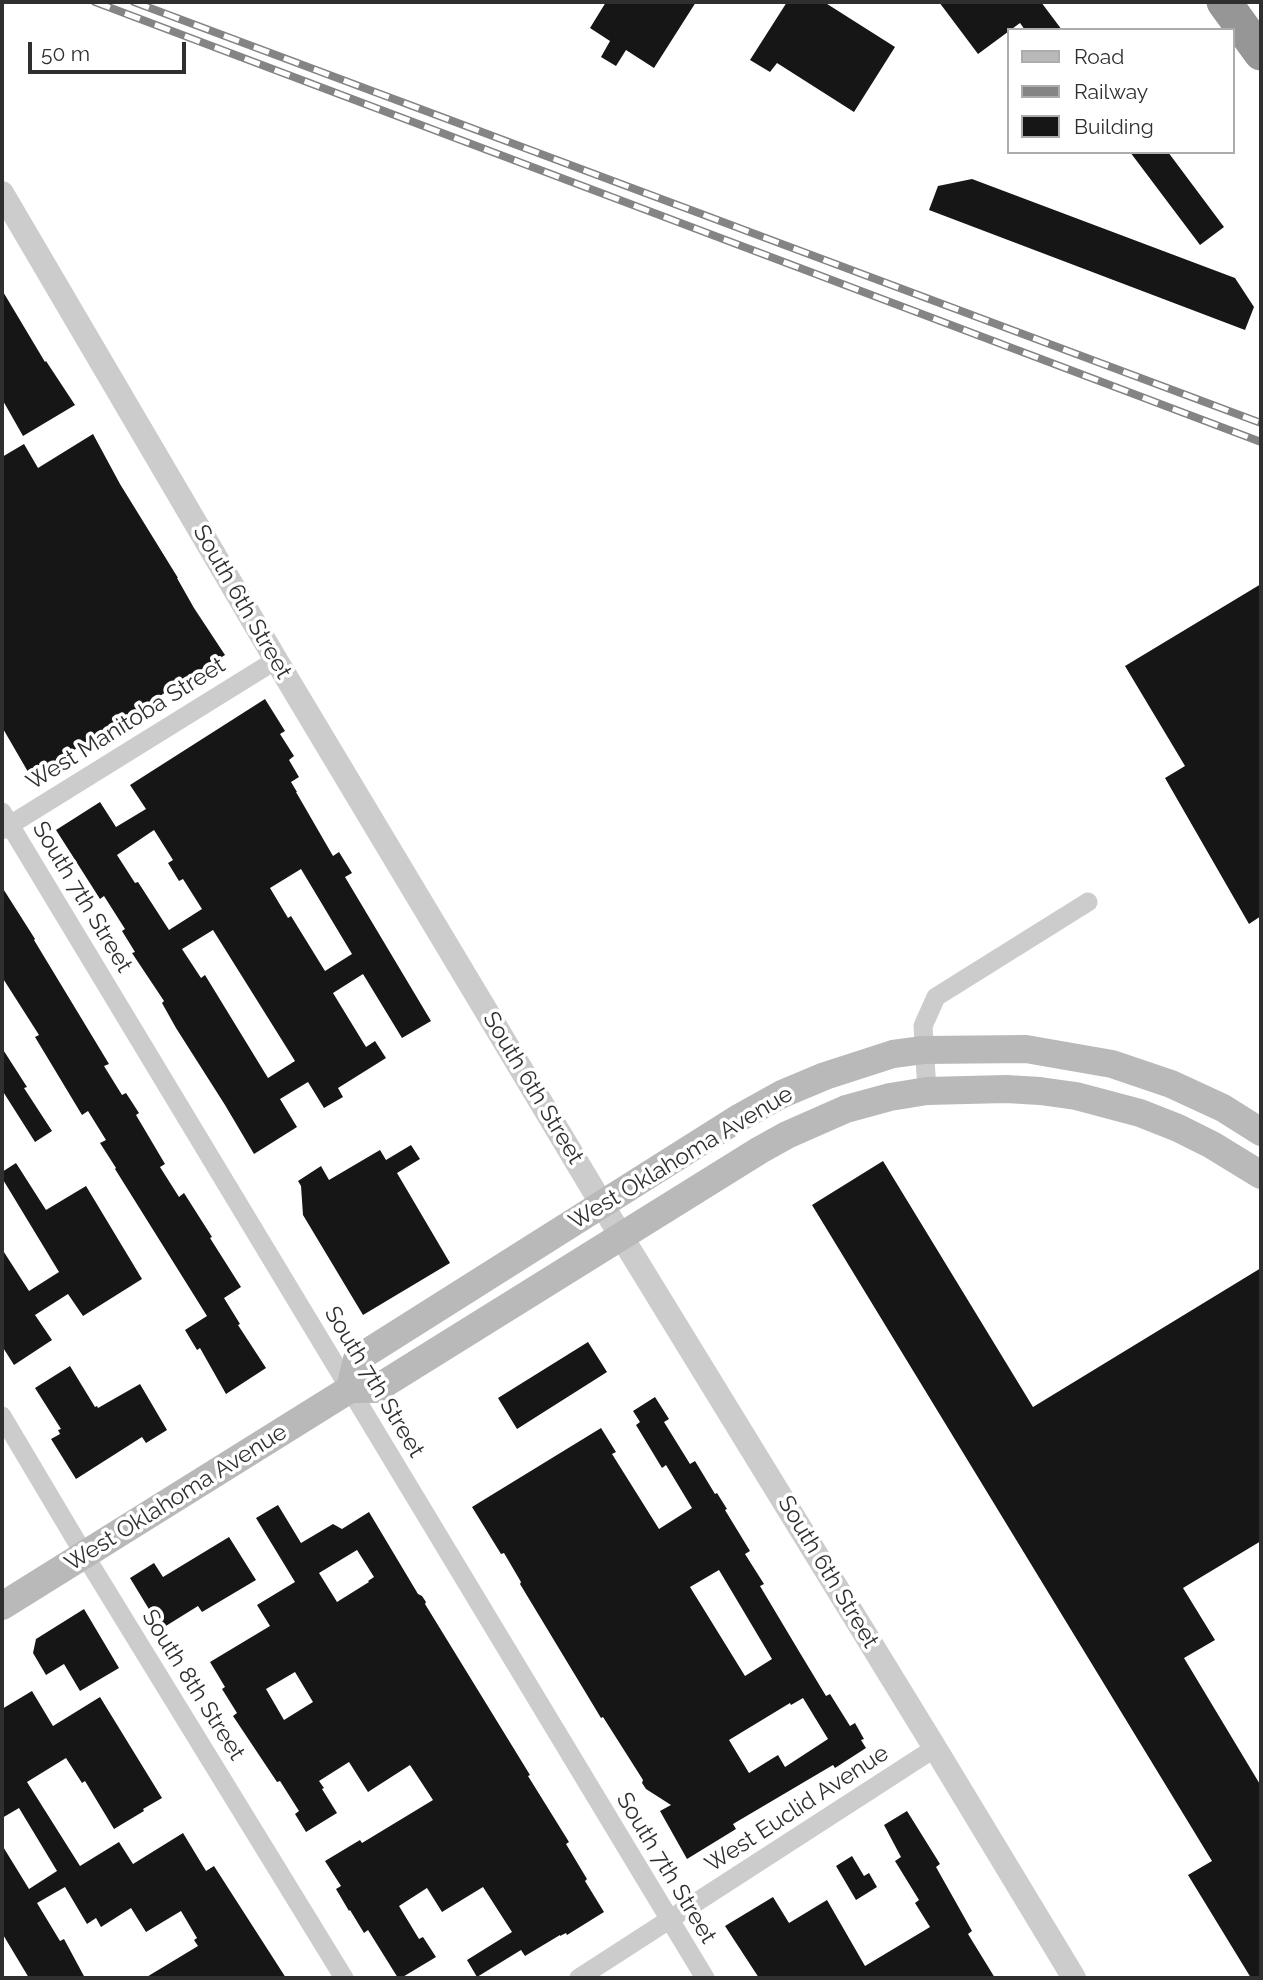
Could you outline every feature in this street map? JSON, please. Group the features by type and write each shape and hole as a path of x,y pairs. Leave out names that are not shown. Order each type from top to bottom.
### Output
{"highway":[{"path":"1224,2 1261,53"}],"main road":[{"name":"West Oklahoma Avenue","path":"349,1389 357,1359 737,1119 782,1094 825,1076 893,1054 923,1050 1026,1049 1112,1064 1171,1084 1223,1108 1261,1132"},
{"name":"West Oklahoma Avenue","path":"2,1606 349,1389 376,1389 787,1135 846,1109 890,1097 927,1091 1040,1091 1076,1096 1109,1104 1178,1128 1212,1144 1261,1175"}],"street":[{"name":"South 6th Street","path":"2,192 276,660 621,1236 1074,1978"},
{"name":"West Manitoba Street","path":"4,822 276,660"},
{"name":"South 7th Street","path":"4,822 705,1978"},
{"path":"927,1091 923,1026 936,997 1088,902"},
{"name":"South 8th Street","path":"2,1416 344,1978"},
{"name":"West Euclid Avenue","path":"579,1978 935,1748"}],"building":[{"path":"606,2 696,2 654,68 626,50 616,66 601,57 610,41 590,28"},
{"path":"787,2 824,2 895,47 854,112 777,63 770,72 750,60"},
{"path":"939,2 1041,2 1060,28 1024,28 1020,23 1013,28 1007,28 1007,33 978,54"},
{"path":"1132,154 1169,154 1224,227 1200,245"},
{"path":"972,179 1235,278 1254,307 1245,330 929,210 938,186"},
{"path":"2,290 45,362 75,405 23,436 2,399"},
{"path":"93,434 194,608 225,655 31,777 2,727 2,457 24,444 38,468"},
{"path":"1261,584 1261,916 1249,924 1165,778 1185,766 1125,666"},
{"path":"265,699 285,731 280,734 294,756 289,760 299,777 291,782 296,792 333,856 339,852 352,873 345,877 431,1021 402,1038 363,974 333,993 366,1047 375,1041 386,1058 338,1088 343,1097 324,1108 308,1082 280,1099 297,1127 254,1154 176,1028 162,1003 164,1001 132,953 135,952 122,931 125,929 104,896 100,899 56,830 100,802 116,827 146,809 130,785","holes":["154,830 173,860 168,863 179,881 183,879 202,909 169,930 117,855","301,869 352,954 325,971 270,888","213,930 295,1061 268,1078 205,975 201,978 182,949"]},
{"path":"2,887 109,1064 104,1066 122,1095 126,1093 139,1113 136,1115 165,1164 160,1167 179,1197 184,1193 241,1287 224,1298 266,1368 226,1394 200,1348 197,1350 185,1330 207,1316 100,1143 106,1140 88,1111 82,1115 35,1037 39,1035 2,977"},
{"path":"2,1048 52,1131 35,1142 2,1090"},
{"path":"411,1145 420,1159 397,1173 450,1263 363,1315 303,1215 301,1186 298,1181 321,1166 329,1180 380,1150 386,1160"},
{"path":"883,1161 1033,1407 1261,1268 1261,1541 1183,1588 1215,1640 1184,1658 1261,1786 1261,1978 1251,1978 1188,1875 1212,1861 812,1205"},
{"path":"16,1163 46,1210 86,1186 142,1279 83,1316 68,1294 35,1315 52,1340 14,1365 2,1346 2,1249 29,1291 59,1272 2,1178 2,1172"},
{"path":"588,1342 607,1372 517,1429 498,1398"},
{"path":"70,1366 98,1408 140,1384 167,1430 146,1443 142,1437 76,1479 51,1439 60,1434 58,1430 61,1429 35,1388"},
{"path":"655,1397 669,1419 664,1422 690,1464 695,1461 727,1509 725,1510 750,1551 745,1554 764,1584 760,1586 800,1653 826,1696 830,1694 850,1726 855,1723 866,1748 733,1824 736,1829 687,1859 660,1811 671,1805 646,1789 643,1780 603,1717 601,1718 520,1584 504,1553 501,1554 472,1507 601,1428 616,1452 612,1454 659,1529 692,1508 666,1465 662,1468 636,1425 640,1422 633,1411","holes":["719,1570 772,1659 745,1676 690,1587","803,1698 828,1739 785,1767 778,1755 749,1773 729,1740"]},
{"path":"278,1505 301,1543 333,1524 342,1529 369,1512 530,1775 528,1776 569,1842 566,1844 604,1912 525,1956 521,1950 477,1977 467,1960 512,1932 483,1887 442,1912 427,1888 399,1906 419,1939 423,1937 436,1957 398,1978 368,1930 364,1933 349,1911 336,1889 341,1886 325,1861 360,1840 362,1843 433,1800 410,1765 368,1792 349,1762 319,1781 337,1813 306,1832 295,1814 299,1811 233,1716 237,1713 210,1662 270,1626 257,1605 295,1582 256,1518","holes":["357,1550 374,1577 337,1602 319,1573","295,1672 313,1702 284,1720 266,1689"]},
{"path":"229,1537 256,1580 202,1612 198,1606 161,1629 130,1578 154,1563 163,1577"},
{"path":"84,1609 119,1668 80,1691 64,1664 46,1675 33,1653 36,1639"},
{"path":"32,1691 53,1726 100,1697 162,1798 114,1829 85,1781 82,1783 66,1758 27,1782 80,1866 119,1842 133,1864 183,1833 206,1871 214,1866 286,1978 145,1978 198,1946 194,1940 197,1938 181,1911 146,1932 131,1908 101,1927 96,1918 87,1924 65,1887 37,1903 60,1941 64,1939 85,1978 29,1978 2,1933 2,1845 29,1889 57,1871 19,1808 2,1818 2,1709"},
{"path":"907,1811 940,1864 936,1867 972,1931 968,1934 995,1978 759,1978 725,1926 773,1897 789,1923 827,1900 865,1966 930,1927 915,1903 919,1900 895,1861 901,1857 884,1825"},
{"path":"852,1856 864,1876 869,1873 877,1887 856,1900 836,1866"}],"railway":[{"path":"95,2 1261,442"},
{"path":"134,2 1261,423"}]}
